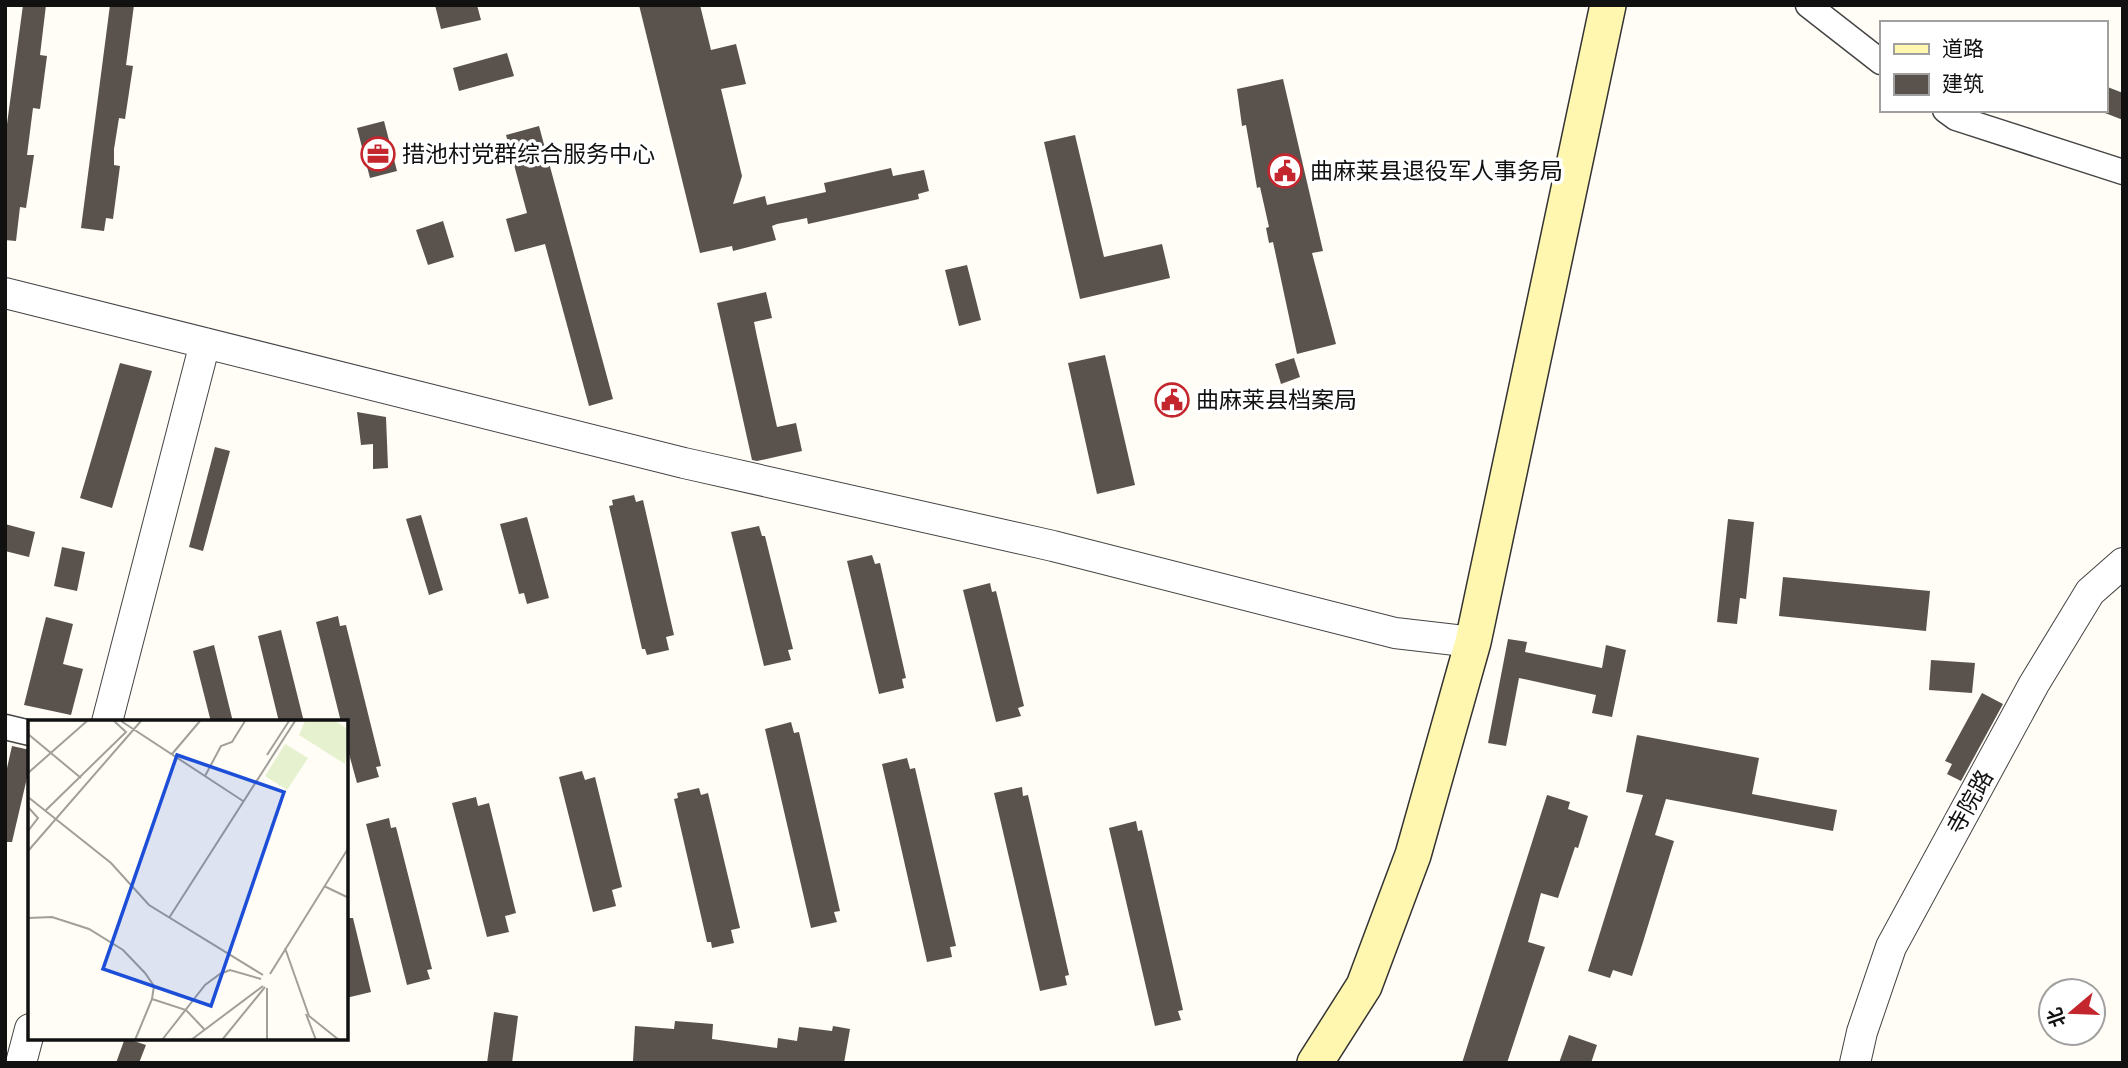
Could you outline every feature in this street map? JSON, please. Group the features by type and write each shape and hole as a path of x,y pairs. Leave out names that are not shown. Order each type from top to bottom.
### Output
{"main road":[{"path":"1315,1063 1364,986 1413,855 1473,642 1608,5"}],"street":[{"path":"1808,5 1880,61"},
{"path":"1948,112 1955,118 2123,172"},
{"path":"5,293 684,463 1053,546 1395,633 1473,642"},
{"path":"108,720 205,343"},
{"name":"寺院路","path":"1855,1063 1862,1032 1891,947 2034,684 2090,592 2123,563"},
{"path":"5,727 28,733"},
{"path":"21,1063 28,1037"}],"building":[{"path":"23,5 46,5 40,55 47,56 40,109 33,108 27,155 34,155 26,208 20,207 16,241 5,240 5,139"},
{"path":"110,5 134,5 126,65 133,66 125,119 119,118 114,149 114,165 120,166 113,219 106,218 104,231 81,228"},
{"path":"435,5 477,5 481,20 441,29"},
{"path":"639,5 700,5 711,50 736,44 746,84 721,89 742,176 733,204 765,196 767,205 826,192 824,183 891,168 893,176 924,170 929,191 918,194 919,199 808,224 807,218 777,224 772,226 776,240 733,251 732,246 700,253"},
{"path":"507,53 514,76 459,91 453,68"},
{"path":"1283,79 1323,251 1312,253 1336,344 1297,354 1273,242 1269,243 1266,228 1269,227 1260,187 1257,188 1246,125 1242,126 1237,89"},
{"path":"2107,87 2123,93 2123,120 2105,113"},
{"path":"384,121 397,171 370,178 357,128"},
{"path":"539,126 613,399 589,406 545,244 515,252 506,219 527,213 506,135"},
{"path":"1075,135 1104,257 1162,244 1170,278 1080,299 1044,142"},
{"path":"443,221 454,257 428,265 416,230"},
{"path":"967,265 981,320 959,326 945,270"},
{"path":"766,292 772,318 754,322 777,427 796,423 802,451 757,461 752,460 717,303"},
{"path":"1105,355 1135,485 1097,494 1068,363"},
{"path":"1294,358 1300,377 1281,384 1275,364"},
{"path":"120,363 152,371 112,508 80,498"},
{"path":"357,412 386,417 388,468 373,469 373,444 361,445"},
{"path":"215,447 230,451 203,551 189,547"},
{"path":"634,495 636,502 643,500 674,635 666,637 669,650 647,655 645,649 642,649 609,506 613,505 612,500"},
{"path":"421,515 443,590 429,595 406,519"},
{"path":"527,517 549,598 527,604 524,593 519,594 500,524"},
{"path":"1728,519 1754,522 1746,599 1740,598 1737,624 1717,622"},
{"path":"5,524 35,532 29,557 5,551"},
{"path":"759,526 762,536 765,536 793,649 788,650 791,660 764,666 731,532"},
{"path":"62,547 85,552 77,591 54,586"},
{"path":"872,555 875,564 880,563 906,678 902,679 904,688 879,694 847,561"},
{"path":"1783,577 1930,591 1926,631 1779,616"},
{"path":"990,583 992,592 996,591 1024,706 1018,708 1021,716 996,722 963,590"},
{"path":"338,616 340,626 346,625 381,766 376,767 379,777 357,783 348,750 348,720 340,720 316,622"},
{"path":"46,617 73,624 63,664 83,669 71,715 24,705"},
{"path":"281,630 304,720 279,720 258,636"},
{"path":"1508,639 1527,642 1525,652 1602,668 1606,645 1626,650 1612,717 1592,713 1596,695 1519,678 1506,746 1488,743"},
{"path":"214,645 233,720 210,720 193,651"},
{"path":"1931,660 1975,663 1972,693 1929,690"},
{"path":"1982,693 2003,704 1961,781 1947,774 1952,764 1945,761"},
{"path":"791,722 794,733 799,732 840,911 834,912 837,922 811,928 765,729"},
{"path":"1637,735 1759,758 1752,794 1837,810 1833,831 1666,799 1655,835 1674,841 1643,942 1632,976 1613,970 1610,978 1588,971 1643,795 1626,792"},
{"path":"12,746 28,750 28,774 12,842 5,842 5,777"},
{"path":"907,758 910,769 915,768 956,946 950,947 952,957 927,962 882,764"},
{"path":"582,771 585,780 595,777 622,887 612,890 616,906 593,912 559,777"},
{"path":"1022,787 1023,796 1028,795 1069,975 1065,976 1067,985 1040,991 994,793"},
{"path":"699,788 701,795 708,793 740,928 731,930 734,943 712,948 711,942 707,942 674,799 678,798 677,793"},
{"path":"1547,795 1570,802 1568,809 1588,816 1578,848 1575,847 1558,898 1541,893 1528,942 1545,947 1507,1063 1462,1063"},
{"path":"476,797 478,806 489,803 516,913 505,916 509,932 487,937 452,803"},
{"path":"389,818 391,828 396,827 432,969 427,970 430,979 407,985 366,824"},
{"path":"1136,821 1138,831 1142,830 1183,1010 1178,1011 1181,1020 1155,1026 1109,828"},
{"path":"348,918 353,918 371,992 348,998"},
{"path":"494,1012 518,1016 512,1063 487,1063"},
{"path":"675,1021 713,1024 712,1039 777,1048 778,1038 797,1041 799,1027 832,1031 833,1026 850,1029 844,1063 633,1061 635,1026 674,1029"},
{"path":"1569,1035 1597,1045 1591,1063 1559,1063"},
{"path":"124,1040 146,1045 139,1063 116,1063"}],"place":[{"name":"措池村党群综合服务中心","path":"378,154"},
{"name":"曲麻莱县退役军人事务局","path":"1285,171"},
{"name":"曲麻莱县档案局","path":"1172,400"}]}
